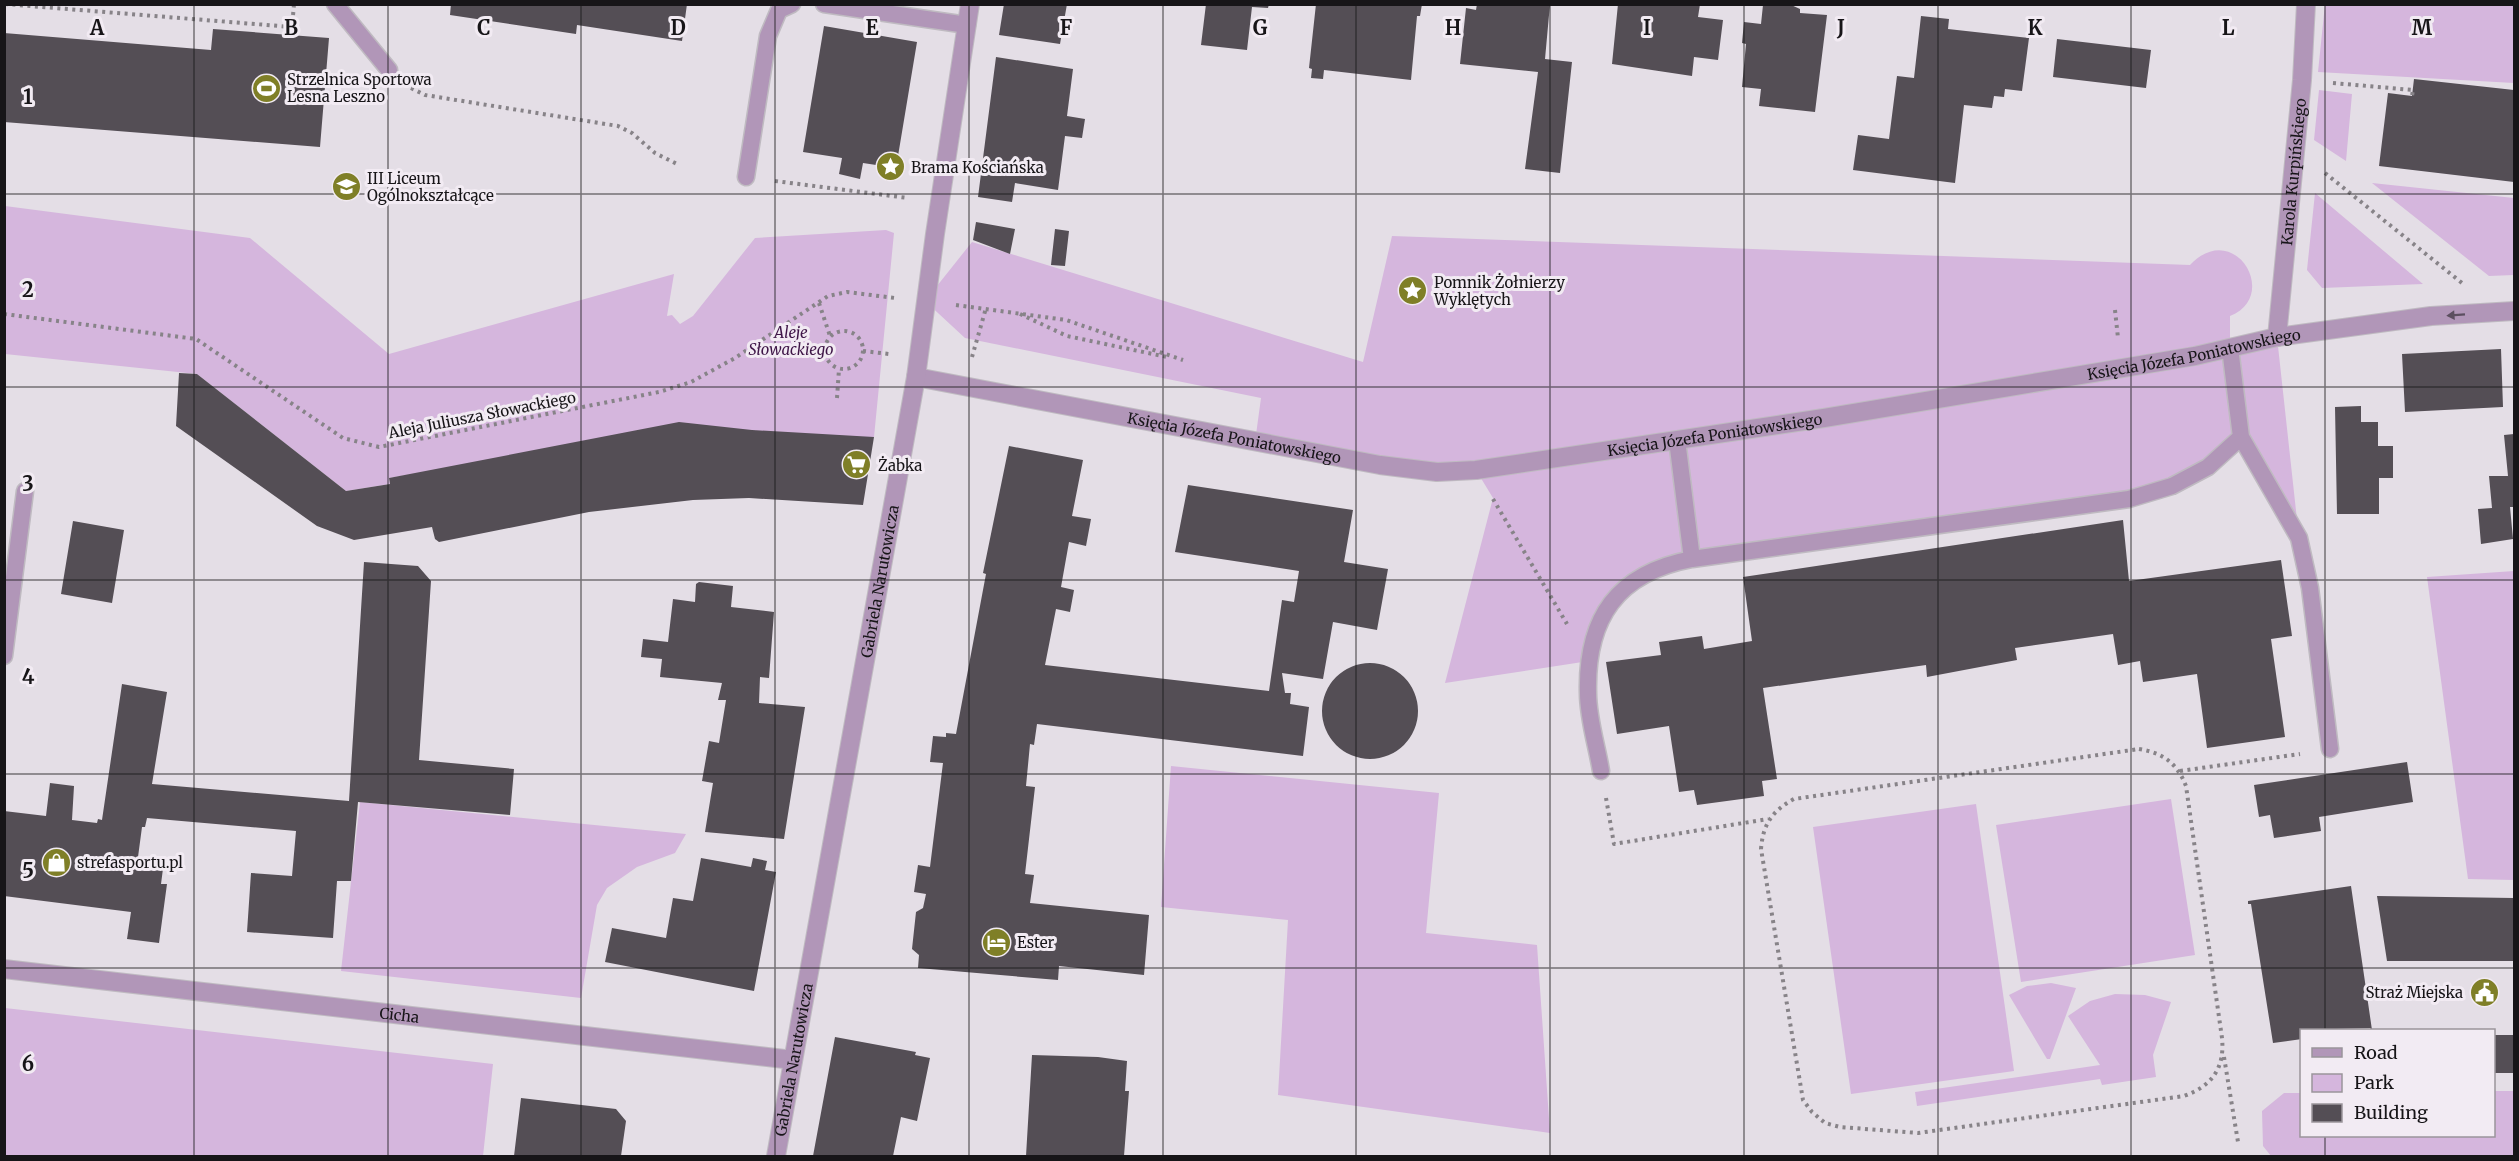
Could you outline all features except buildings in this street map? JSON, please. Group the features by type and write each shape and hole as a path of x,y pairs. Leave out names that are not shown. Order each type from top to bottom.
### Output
{"street":[{"name":"Gabriela Narutowicza","path":"776,1156 916,377 925,301 970,4"},
{"name":"Karola Kurpińskiego","path":"2277,337 2302,80 2306,4"},
{"name":"Księcia Józefa Poniatowskiego","path":"916,377 1380,465 1437,472 1476,470 1677,440 2184,358 2277,337 2431,316 2506,311"},
{"name":"Cicha","path":"4,969 793,1060"}],"lane":[{"path":"335,4 389,70"},
{"path":"746,177 768,36 778,10 792,4"},
{"path":"824,4 967,25"},
{"path":"2230,348 2241,437 2299,538 2309,580 2330,749"},
{"path":"1601,771 1588,695 1589,661 1595,633 1608,604 1635,581 1664,564 1692,558 2129,499 2172,486 2208,466 2241,437"},
{"path":"1677,440 1692,558"},
{"path":"4,656 25,490"}],"path":[{"path":"5,4 292,27 294,4"},
{"path":"389,70 425,95 618,126 632,133 655,153 679,165"},
{"path":"2302,80 2413,90 2412,96"},
{"path":"2295,150 2506,311"},
{"path":"746,177 908,198"},
{"name":"Aleja Juliusza Słowackiego","path":"4,314 196,339 343,438 379,447 659,392 691,382 735,358 837,293 897,298"},
{"path":"925,301 1017,312 1066,320 1183,360 1067,336 1017,312"},
{"path":"819,303 830,336"},
{"path":"964,387 986,308"},
{"path":"841,330 853,333 862,342 863,351 855,366 839,369 832,365 825,354 826,342 830,336 841,330"},
{"path":"863,351 891,354"},
{"path":"837,398 839,369"},
{"path":"1476,470 1589,661"},
{"path":"2223,1053 2219,1068 2211,1082 2198,1091 2184,1096 1918,1133 1840,1127 1825,1123 1803,1100 1761,849 1762,833 1769,819 1779,807 1794,799 2139,749 2155,751 2169,760 2180,771 2186,786 2223,1053 2238,1142"},
{"path":"2180,771 2330,749"},
{"path":"1601,771 1614,844 1769,819"}],"green space":[{"path":"2325,4 2514,5 2514,83 2318,72"},
{"path":"2319,90 2352,94 2346,161 2314,140"},
{"path":"2372,183 2514,198 2514,275 2489,276"},
{"path":"2315,193 2423,284 2322,288 2307,270"},
{"name":"Aleje Słowackiego","path":"5,206 250,238 389,354 674,274 667,316 672,315 680,324 693,316 755,238 886,230 894,233 874,437 455,467 389,478 390,484 346,491 197,374 5,354"},
{"path":"1392,236 2190,265 2206,253 2222,250 2235,255 2246,265 2251,279 2251,293 2245,306 2230,316 2230,345 2277,337 2299,538 2240,437 2172,486 1692,559 1635,581 1608,604 1589,661 1445,683 1493,498 1476,470 1255,442 1261,398 965,338 925,301 972,242 1363,362"},
{"path":"2514,571 2514,880 2468,879 2427,577"},
{"path":"1171,766 1439,793 1426,933 1537,945 1550,1133 1278,1095 1288,920 1161,907"},
{"path":"2171,799 2195,955 2021,982 1996,825"},
{"path":"360,802 686,834 675,853 637,867 607,888 597,905 581,998 341,971"},
{"path":"1976,804 2014,1071 1851,1094 1813,827"},
{"path":"2051,983 2076,988 2050,1059 2047,1059 2009,995 2027,986"},
{"path":"2115,994 2145,995 2171,1002 2153,1055 2156,1077 2102,1085 2100,1079 1917,1106 1915,1092 2100,1065 2068,1016 2090,1001"},
{"path":"5,1008 493,1064 483,1156 5,1156"},
{"path":"2495,1091 2514,1091 2514,1156 2271,1156 2263,1146 2262,1111 2284,1093 2300,1093 2300,1137 2495,1137"}],"place":[{"name":"Strzelnica Sportowa Lesna Leszno","path":"266,88"},
{"name":"Brama Kościańska","path":"890,167"},
{"name":"III Liceum Ogólnokształcące","path":"346,187"},
{"name":"Pomnik Żołnierzy Wyklętych","path":"1413,291"},
{"name":"Żabka","path":"857,465"},
{"name":"strefasportu.pl","path":"56,862"},
{"name":"Ester","path":"996,942"},
{"name":"Straż Miejska","path":"2484,992"}]}
